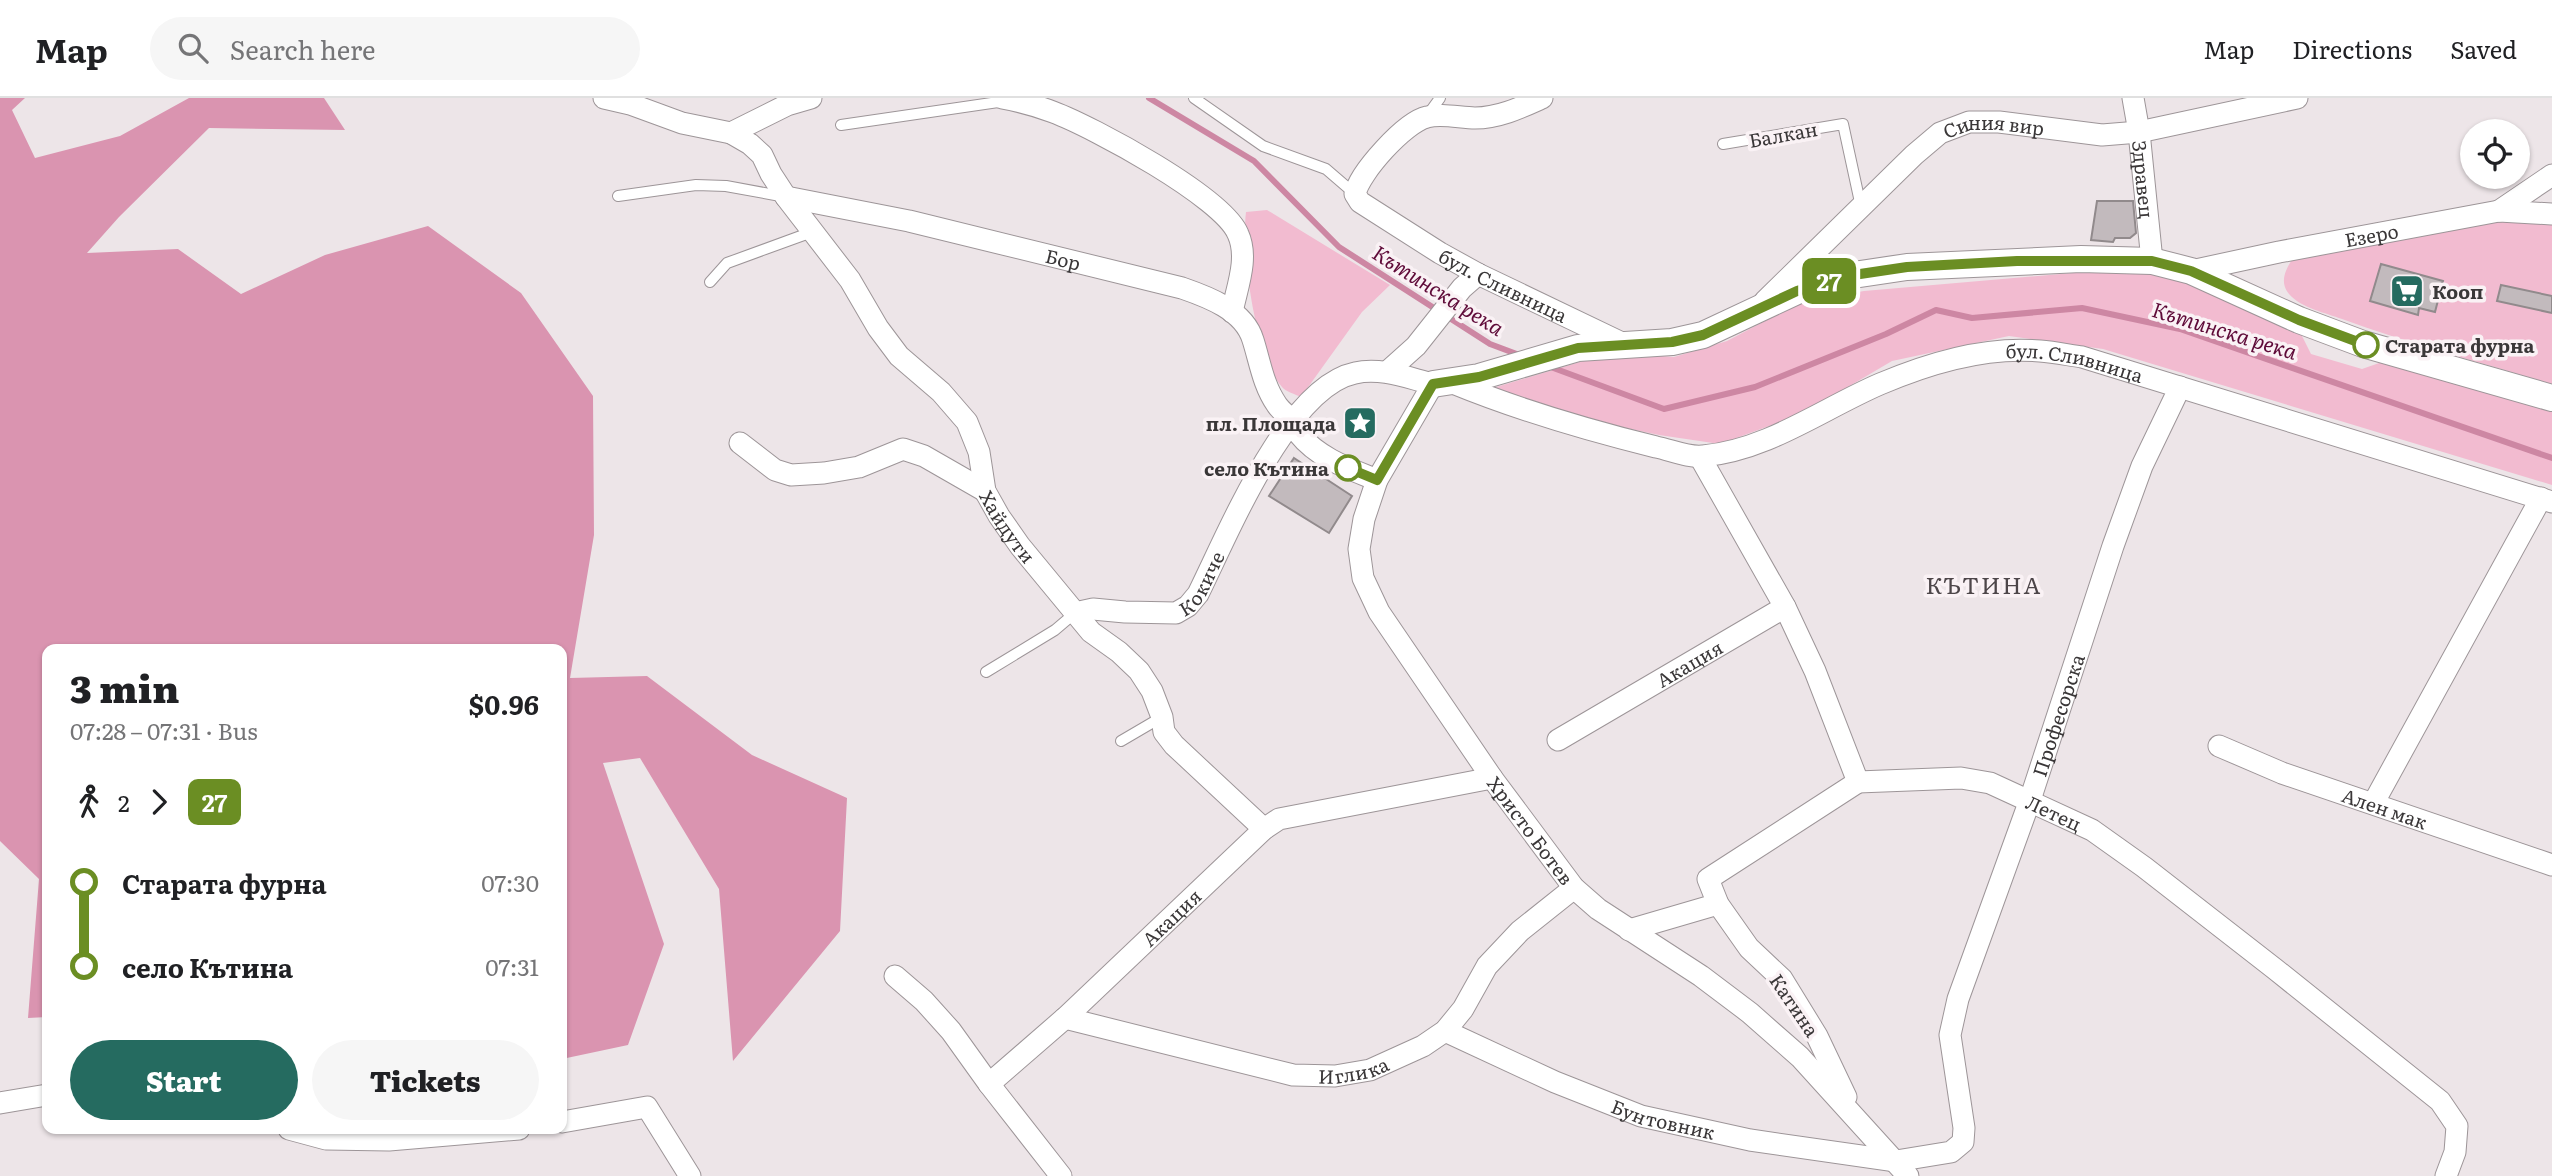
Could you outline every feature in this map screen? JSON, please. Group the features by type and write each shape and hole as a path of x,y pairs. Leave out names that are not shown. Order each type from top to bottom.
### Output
{"street":[{"path":"604,98 630,104 682,123 731,133 787,105 811,98"},
{"path":"1355,194 1357,186 1388,147 1407,128 1427,116 1479,118 1515,111 1542,98"},
{"name":"Здравец","path":"2133,98 2152,261"},
{"name":"Синия вир","path":"1756,310 1914,155 1941,133 1969,122 1999,122 2102,135 2139,132 2297,98"},
{"path":"1008,99 1055,112 1130,150 1217,209 1238,231 1244,252 1232,312"},
{"name":"Хайдути","path":"731,133 762,155 786,197 850,280 878,328 899,356 941,393 967,422 979,452 985,491 1020,546 1091,632 1119,652 1139,671 1152,691 1162,717 1164,732 1174,745 1264,829"},
{"path":"2499,211 2552,175"},
{"name":"бул. Сливница","path":"1355,194 1360,202 1470,281 1624,344 1672,342 1703,335 1797,291 1840,277 1907,267 2017,261 2152,261 2191,271 2299,320 2363,344 2552,398"},
{"name":"Бор","path":"786,197 909,221 1182,288 1208,298 1232,312 1252,337 1266,387 1299,434 1327,458 1377,480"},
{"name":"Езеро","path":"2191,271 2499,211 2552,214"},
{"path":"1387,372 1427,333 1470,281"},
{"path":"1455,382 1578,348 1624,344"},
{"name":"бул. Сливница","path":"1387,372 1455,382 1502,403 1611,436 1700,457 1735,451 1783,433 1879,384 1934,363 1987,352 2038,351 2082,358 2547,500 2374,802"},
{"name":"Кокиче","path":"1075,613 1093,609 1176,613 1188,607 1198,594 1271,451 1285,413 1351,373 1387,372"},
{"name":"Христо Ботев","path":"1455,382 1377,480 1364,519 1359,549 1363,578 1379,612 1492,778 1574,888 1598,909 1701,976 1750,1013 1800,1056 1902,1168"},
{"name":"Професорска","path":"1902,1168 1951,1152 1963,1142 1964,1128 1950,1035 1958,999 2030,800 2142,466 2180,387"},
{"path":"740,443 775,470 792,475 859,467 903,449 934,461 985,491"},
{"path":"1700,457 1785,607 1815,671 1858,782"},
{"name":"Акация","path":"1558,740 1785,607"},
{"name":"Ален мак","path":"2219,746 2282,773 2374,802 2552,865"},
{"name":"Акация","path":"989,1084 1065,1018 1264,829 1279,819 1492,778"},
{"name":"Летец","path":"1858,782 1961,778 1990,783 2092,830 2144,867 2440,1101 2457,1126 2455,1152 2446,1176"},
{"name":"Катина","path":"1855,1116 1817,1036 1782,979 1749,948 1718,904 1708,879 1858,782"},
{"name":"Иглика","path":"1065,1018 1293,1075 1335,1076 1370,1070 1423,1046 1446,1031 1463,1009 1487,966 1520,931 1574,888"},
{"path":"1629,930 1718,904"},
{"path":"895,976 924,1001 951,1031 1061,1176"},
{"name":"Бунтовник","path":"1446,1031 1555,1082 1640,1116 1750,1140 1902,1168"},
{"path":"0,1103 42,1096"},
{"path":"567,1121 647,1107 690,1176"},
{"path":"308,1134 326,1139 389,1140 460,1134"}],"lane":[{"path":"1194,98 1263,146 1326,169 1355,194"},
{"path":"1427,116 1440,98"},
{"path":"841,125 1008,99"},
{"name":"Балкан","path":"1723,144 1843,124 1861,207"},
{"path":"618,196 696,185 726,186 786,197"},
{"path":"710,282 727,263 812,232"},
{"path":"986,672 1055,630 1075,613"},
{"path":"1121,741 1162,717"}],"shaded area":[{"path":"0,98 25,98 12,110 35,158 120,136 189,98 324,98 345,130 209,128 119,217 87,253 178,249 241,294 325,255 428,226 521,293 593,396 594,535 570,678 647,676 752,755 847,798 840,931 733,1061 719,889 640,758 603,763 664,944 628,1045 567,1058 567,644 42,644 42,1017 28,1018 39,879 0,841"},
{"path":"1267,210 1390,285 1362,312 1301,397 1284,389 1272,372 1257,329 1252,303 1246,252 1246,212"},
{"path":"2503,216 2552,221 2552,384 2321,312 2294,299 2284,284 2285,274 2295,255"},
{"path":"2096,271 2172,275 2301,334 2311,354 2362,369 2382,362 2552,409 2552,485 2103,349 2009,336 1892,361 1802,414 1720,444 1659,435 1570,416 1493,388 1613,352 1674,357 1727,341 1801,302 1864,291"}],"building":[{"path":"2097,201 2133,201 2136,233 2130,238 2115,238 2113,242 2091,240"},
{"name":"Кооп","path":"2381,264 2443,281 2435,312 2419,308 2418,315 2370,301"},
{"path":"2501,285 2552,296 2552,313 2497,301"},
{"path":"1294,458 1352,496 1329,533 1269,496"}],"waterway":[{"name":"Кътинска река","path":"1149,98 1254,161 1339,247 1490,344 1522,356"},
{"name":"Кътинска река","path":"1548,366 1664,409 1755,387 1886,334 1936,310 1972,318 2082,308 2180,329 2552,458"}],"bus line":[{"name":"27","path":"1348,468 1377,480 1433,384 1479,377 1578,348 1672,342 1703,335 1797,291 1840,277 1907,267 2081,259 2152,261 2191,271 2299,320 2366,345"}],"place":[{"name":"Кооп","path":"2407,291"},
{"name":"Старата фурна","path":"2366,345"},
{"name":"пл. Площада","path":"1360,423"},
{"name":"село Кътина","path":"1348,468"}],"district":[{"name":"КЪТИНА","path":"1984,584"}]}
